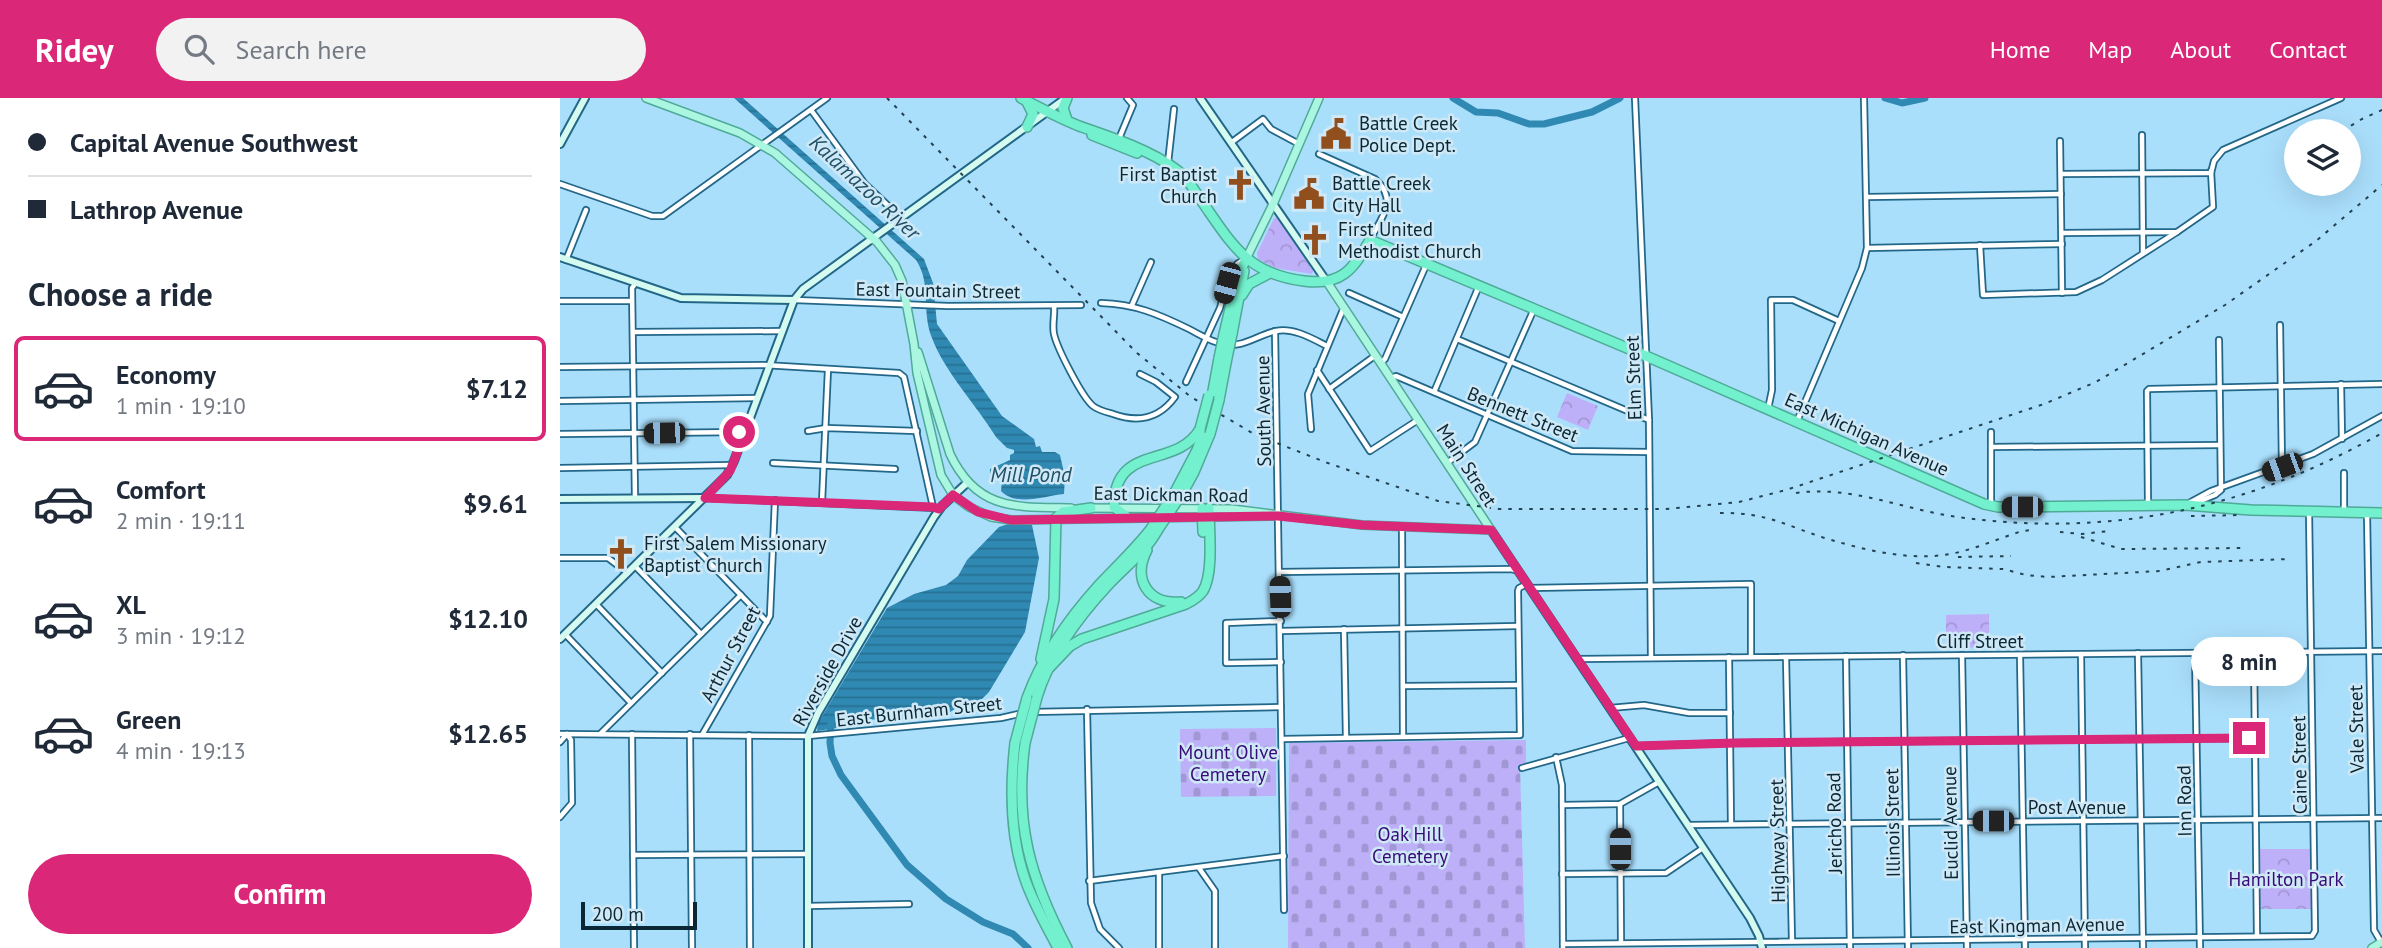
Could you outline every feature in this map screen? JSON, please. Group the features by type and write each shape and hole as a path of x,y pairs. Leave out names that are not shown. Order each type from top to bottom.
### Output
{"highway":[{"path":"1066,98 1063,108 1067,120"},
{"path":"1024,99 1168,164 1188,181 1225,234 1246,258 1268,274 1300,281 1328,282 1352,268 1370,240"},
{"path":"1024,99 1033,114 1027,127"},
{"name":"East Michigan Avenue","path":"1370,240 1427,262 1991,506 2185,505 2204,508 2382,513"},
{"path":"1239,303 1246,258"},
{"path":"1038,669 1097,592 1154,530 1194,472 1223,358 1238,275 1246,258"},
{"path":"1226,337 1249,284 1268,274"},
{"path":"1127,517 1114,507 1119,479 1130,466 1181,447 1204,431"},
{"path":"1068,948 1058,942 1027,851 1020,743 1027,698 1038,669 1054,599 1056,519 1063,512 1091,508"},
{"path":"1154,530 1141,565 1143,581 1146,589 1155,597 1171,603 1181,602 1199,590 1204,573 1206,512"},
{"path":"1049,668 1070,646 1105,630 1186,604 1203,591 1209,569 1206,512"},
{"path":"1120,568 1151,542"},
{"path":"1020,743 1049,668 1097,592"}],"main road":[{"name":"East Dickman Road","path":"646,98 740,133 791,164 873,238 895,265 902,281 917,373 938,462 953,495 969,507 990,517 1011,520 1206,512"},
{"path":"1246,258 1274,202 1319,98"},
{"name":"Main Street","path":"1328,282 1491,530"},
{"name":"East Dickman Road","path":"914,344 950,454 968,482 976,491 990,499 1013,506 1114,507 1278,516 1402,528 1491,530"}],"street":[{"path":"560,144 585,98"},
{"path":"560,184 652,216 659,216 667,213 827,98"},
{"path":"631,703 562,636 705,498 733,465 794,300 819,276 1066,98"},
{"path":"1117,143 1133,106 1127,98"},
{"path":"1200,98 1328,282"},
{"name":"Elm Street","path":"1635,98 1649,452 1651,658"},
{"path":"2211,173 2214,161 2223,150 2341,98"},
{"path":"1796,422 1862,268 1867,247 1864,99"},
{"path":"1168,164 1174,109"},
{"path":"811,110 864,184 900,217"},
{"path":"1232,142 1263,119 1271,129 1299,145"},
{"path":"2142,135 2143,254"},
{"path":"2060,141 2062,293"},
{"path":"1319,154 1376,179 1383,186 1387,195 1387,207 1370,240"},
{"path":"1980,245 1983,295 2062,293 2085,289 2213,207 2211,154"},
{"path":"2061,174 2211,173"},
{"path":"1867,197 2061,194"},
{"path":"586,210 563,259 668,295 692,299 794,300"},
{"path":"2062,233 2177,232"},
{"path":"1867,247 2062,244"},
{"path":"1186,382 1233,270 1246,258"},
{"path":"1132,305 1152,262"},
{"path":"1329,389 1378,359 1385,359 1427,262"},
{"path":"635,284 632,301 635,498"},
{"path":"1434,392 1480,285"},
{"path":"1349,293 1403,317"},
{"name":"East Fountain Street","path":"794,300 936,306 1081,305"},
{"path":"1767,410 1772,390 1771,300 1793,300 1839,321"},
{"path":"560,301 632,301"},
{"path":"1101,303 1132,305 1206,339 1226,337 1242,344 1275,331 1295,332 1328,346"},
{"path":"1054,306 1053,332 1078,384 1095,408 1128,419 1142,419 1162,411 1175,397 1156,382 1140,374"},
{"path":"1311,429 1308,394 1344,307"},
{"path":"1447,464 1472,446 1534,309"},
{"path":"2280,325 2282,467"},
{"path":"633,332 782,331"},
{"name":"South Avenue","path":"1275,331 1283,910"},
{"path":"1457,339 1648,420"},
{"path":"2219,341 2221,489"},
{"path":"560,367 769,366 901,374 936,508 705,498 560,499"},
{"path":"822,502 828,369"},
{"path":"1317,370 1370,451 1419,420"},
{"name":"Bennett Street","path":"1391,378 1396,376 1572,452 1649,452"},
{"path":"2341,384 2342,439"},
{"path":"2148,505 2148,389 2382,384"},
{"path":"560,401 758,398"},
{"path":"2185,505 2211,491 2282,467 2342,439 2382,416"},
{"path":"808,430 826,428 917,431"},
{"path":"560,434 745,432"},
{"path":"1991,432 1991,506"},
{"path":"1991,447 2220,445"},
{"path":"773,463 895,469"},
{"path":"560,468 733,465"},
{"path":"2344,474 2344,512"},
{"name":"Riverside Drive","path":"808,948 807,853 811,736 818,713 936,508 968,482"},
{"name":"Arthur Street","path":"702,734 771,611 775,500"},
{"name":"Caine Street","path":"2309,511 2314,934"},
{"name":"Vale Street","path":"2367,513 2371,818 2374,930 2377,945"},
{"path":"675,527 767,622"},
{"path":"1402,528 1403,736"},
{"name":"Main Street","path":"1491,530 1754,923 1761,945"},
{"path":"560,558 608,558 628,573"},
{"path":"635,566 701,634"},
{"path":"1279,572 1519,571"},
{"path":"1282,739 1520,735 1518,591 1522,585 1751,584 1751,657"},
{"path":"600,734 741,595"},
{"path":"596,604 662,673"},
{"path":"1281,621 1226,623 1226,663 1281,662"},
{"path":"1281,631 1518,626"},
{"path":"1344,629 1346,737"},
{"name":"Cliff Street","path":"1578,659 2382,651"},
{"path":"2254,652 2257,936"},
{"path":"2138,653 2143,948"},
{"name":"Inn Road","path":"2196,653 2200,948"},
{"path":"2020,654 2025,948"},
{"path":"2081,654 2085,948"},
{"name":"Illinois Street","path":"1903,655 1908,948"},
{"name":"Euclid Avenue","path":"1962,655 1966,948"},
{"name":"Jericho Road","path":"1846,656 1850,948"},
{"path":"1729,657 1731,824"},
{"name":"Highway Street","path":"1786,657 1792,941"},
{"path":"1403,686 1520,685"},
{"path":"1610,708 1644,705 1689,713 1730,713"},
{"name":"East Burnham Street","path":"563,734 811,736 1087,709 1281,706"},
{"path":"1087,709 1089,881 1096,921 1105,936 1119,948"},
{"path":"560,742 563,734 571,740 572,795 572,803 560,817"},
{"path":"632,734 634,948"},
{"path":"690,734 692,948"},
{"path":"748,735 750,948"},
{"path":"1522,768 1630,737"},
{"path":"1636,746 2255,738"},
{"path":"1556,757 1561,777 1563,946"},
{"path":"1562,805 1620,804 1659,782"},
{"path":"1620,804 1621,943"},
{"name":"Post Avenue","path":"1689,825 2382,818"},
{"path":"1562,874 1666,873 1704,848"},
{"path":"634,855 807,853"},
{"path":"1089,881 1284,856"},
{"path":"1199,868 1215,891 1215,948"},
{"path":"1159,873 1159,948"},
{"path":"808,906 909,904"},
{"name":"East Kingman Avenue","path":"1563,946 1621,943 1761,945 1792,941 2314,934"}],"green space":[{"path":"1277,217 1313,271 1312,274 1275,268 1258,259 1257,253 1274,218"},
{"path":"1567,393 1598,406 1588,430 1557,417"},
{"path":"1989,614 1989,647 1946,648 1946,615"},
{"name":"Mount Olive Cemetery","path":"1276,728 1276,796 1181,797 1180,729"},
{"name":"Oak Hill Cemetery","path":"1526,740 1526,764 1520,766 1525,948 1288,948 1289,743"},
{"name":"Hamilton Park","path":"2259,849 2311,849 2312,909 2260,909"}],"water":[{"name":"Mill Pond","path":"734,98 743,98 924,259 933,283 937,324 1002,416 1034,439 1036,447 1040,446 1042,452 1055,452 1060,455 1065,477 1064,494 1023,500 1007,496 1001,491 1002,481 990,473 990,469 1010,460 1014,450 1007,448 996,437 937,350 927,318 924,279 916,260"},
{"path":"1008,524 1032,525 1039,558 1025,632 989,692 981,700 958,707 947,714 899,720 852,719 837,728 817,731 818,723 887,608 914,594 946,585 958,576 967,560 999,527"}],"waterway":[{"path":"1453,98 1476,112 1498,113 1529,124 1544,124 1592,112 1620,98"},
{"path":"1885,98 1902,103 1925,98"},
{"name":"Kalamazoo River","path":"831,720 832,756 841,775 907,865 946,899 983,922 1013,934 1028,948"}],"railway":[{"path":"887,98 1137,353 1191,397 1254,434 1325,462 1438,501 1499,509 1666,509 1739,502 1786,490 2044,404 2096,382 2225,305 2316,241 2382,185"},
{"path":"2361,120 2382,110"},
{"path":"1796,493 1837,492 1938,514 2015,523 2124,520 2229,499 2281,481 2382,433"},
{"path":"1720,513 1764,517 1828,539 1907,556 1955,553 2032,530"},
{"path":"2191,516 2242,515"},
{"path":"2060,532 2081,534 2109,531"},
{"path":"2081,537 2121,549 2245,548"},
{"path":"1958,557 2011,556"},
{"path":"1916,563 2003,569 2048,577 2160,571 2201,562 2289,559"}],"place":[{"name":"Battle Creek Police Dept.","path":"1336,134"},
{"name":"First Baptist Church","path":"1240,185"},
{"name":"Battle Creek City Hall","path":"1309,194"},
{"name":"First United Methodist Church","path":"1315,240"},
{"name":"First Salem Missionary Baptist Church","path":"621,554"}],"route":[{"path":"739,432 745,432 730,471 705,498 939,509 953,495 978,512 1011,520 1278,516 1435,530 1491,530 1636,746 2249,738"}]}
